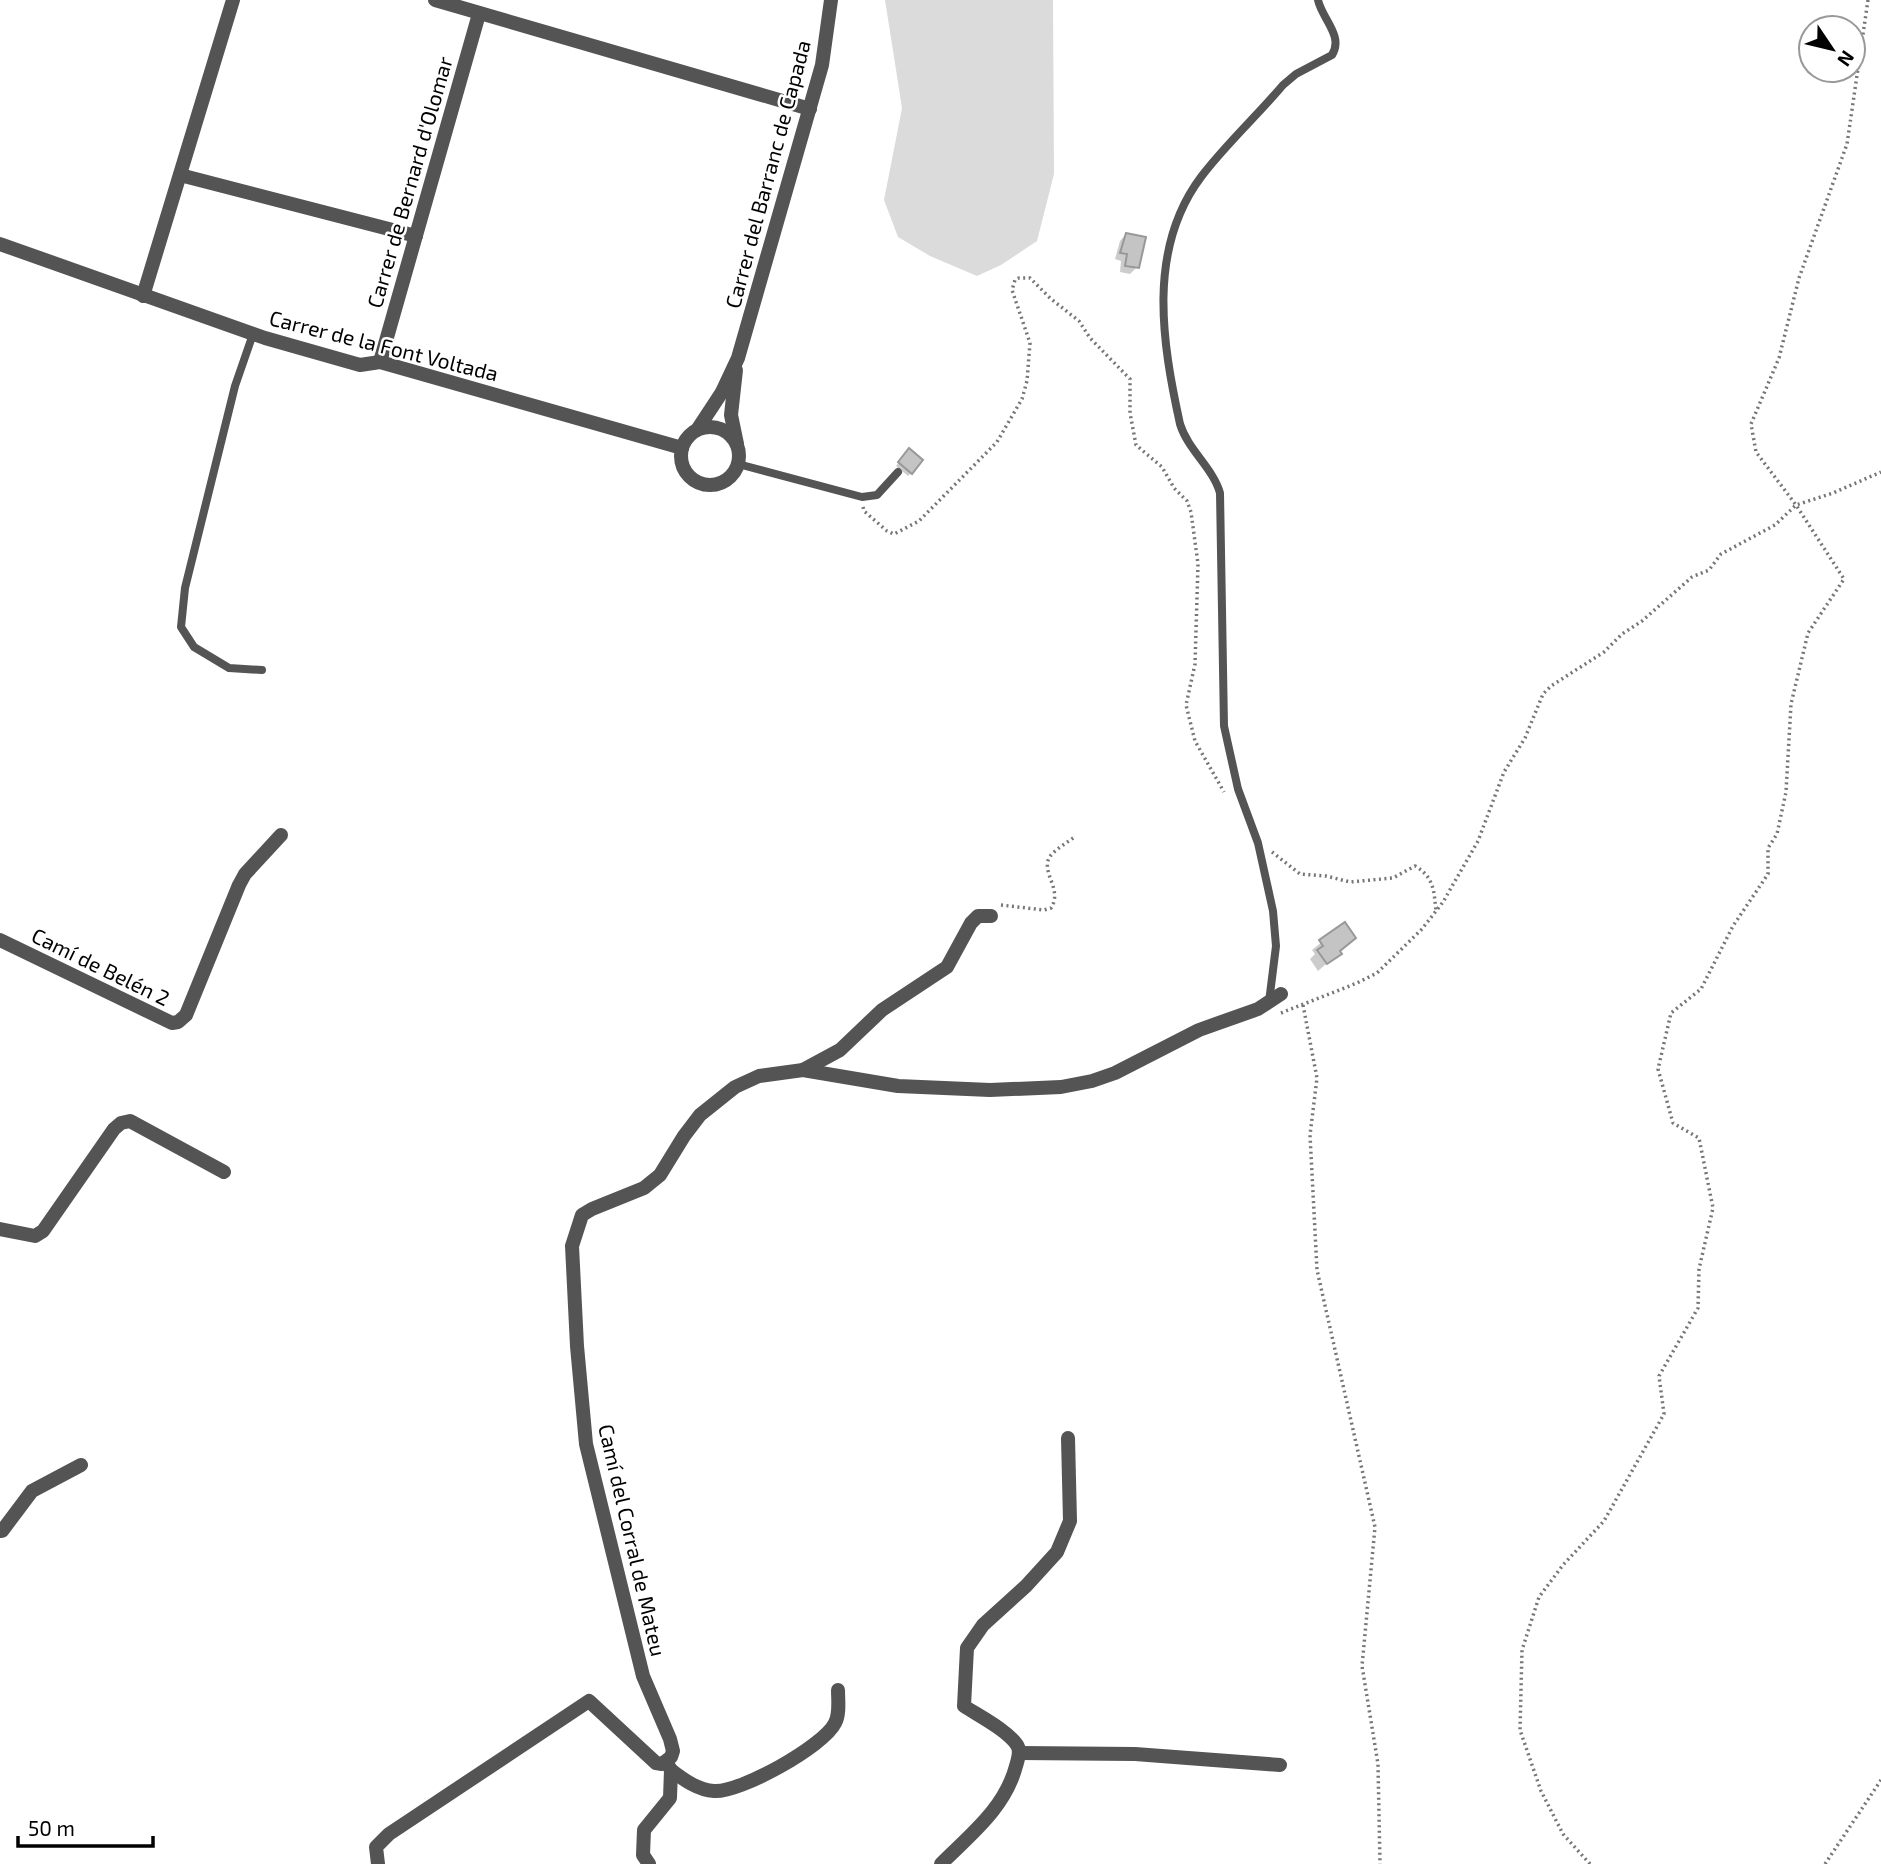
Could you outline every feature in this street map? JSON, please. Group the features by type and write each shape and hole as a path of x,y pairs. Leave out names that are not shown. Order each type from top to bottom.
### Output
{"street":[{"path":"143,296 233,0"},
{"path":"435,0 810,110"},
{"name":"Carrer del Barranc de Capada","path":"697,430 722,392 738,358 822,65 831,0"},
{"name":"Carrer de Bernard d'Olomar","path":"380,362 479,13"},
{"path":"180,174 416,236"},
{"name":"Carrer de la Font Voltada","path":"0,244 253,334 360,365 380,362 682,448"},
{"name":"Carrer del Barranc de Capada","path":"737,444 731,415 738,358"},
{"path":"716,428 724,431 737,444 738,464 726,480 707,485 689,476 681,458 686,441 697,430 716,428"},
{"name":"Camí de Belén 2","path":"0,940 172,1023 178,1022 186,1015 245,874 281,835"},
{"path":"803,1070 840,1050 881,1010 947,967 971,923 985,916"},
{"name":"Camí del Corral de Mateu","path":"649,1864 643,1855 644,1830 670,1798 669,1766 673,1751 643,1676 586,1444 572,1246 582,1215 644,1188 660,1175 684,1136 701,1115 735,1087 759,1076 803,1070 898,1086 990,1090 1061,1087 1115,1073 1199,1030 1270,1002"},
{"path":"0,1229 35,1236 43,1231 114,1129 121,1123 130,1121 224,1172"},
{"path":"941,1864 997,1809 1012,1783 1019,1753 1017,1745 964,1706 968,1648 983,1625 1026,1586 1057,1552 1070,1521 1068,1438"},
{"path":"0,1531 32,1491 81,1465"},
{"path":"378,1864 376,1847 389,1834 589,1700 656,1763 669,1766 700,1788 715,1791 758,1779 806,1751 836,1722 838,1690"},
{"path":"1019,1753 1135,1754 1280,1765"}],"lane":[{"path":"1270,1002 1275,965 1275,932 1258,843 1238,789 1224,726 1220,494 1212,476 1185,439 1180,424 1162,311 1173,230 1200,178 1283,85 1296,74 1332,55 1336,49 1335,34 1324,17 1318,0"},
{"path":"253,334 236,386 185,588 181,627 194,647 229,668 262,670"},
{"path":"738,464 862,497 877,495 898,472"}],"path":[{"path":"1590,1864 1563,1834 1541,1791 1520,1730 1522,1650 1539,1597 1563,1565 1604,1521 1664,1414 1658,1376 1698,1308 1699,1269 1713,1208 1699,1138 1673,1123 1658,1069 1671,1013 1701,989 1733,926 1768,874 1768,848 1777,834 1786,792 1791,704 1808,633 1844,579 1796,505 1756,452 1751,424 1779,358 1799,278 1847,144 1868,0"},
{"path":"862,497 864,511 887,531 894,534 902,531 919,521 997,442 1022,399 1027,381 1030,343 1012,290 1019,278 1030,278 1079,321 1090,338 1130,379 1130,413 1136,445 1161,467 1174,488 1187,501 1198,564 1195,664 1186,705 1195,741 1228,798"},
{"path":"1270,1002 1284,1013 1377,973 1422,929 1436,911 1478,841 1504,772 1525,738 1543,694 1551,686 1604,652 1692,577 1709,570 1721,554 1775,524 1796,505 1833,494 1881,472"},
{"path":"985,916 985,908 1000,905 1044,910 1051,908 1056,900 1056,892 1048,870 1049,859 1076,836"},
{"path":"1258,843 1300,874 1326,876 1350,882 1393,878 1415,866 1433,882 1436,911"},
{"path":"1303,1005 1317,1078 1310,1135 1317,1270 1375,1527 1362,1666 1378,1764 1380,1864"},
{"path":"1825,1864 1881,1780"}],"shaded area":[{"path":"885,0 1053,0 1054,174 1037,241 1001,265 977,276 930,256 898,237 884,200 902,108"}],"building":[{"path":"1126,233 1146,237 1139,268 1125,266 1127,254 1120,253"},
{"path":"909,448 923,460 912,474 898,462"},
{"path":"1345,922 1356,938 1340,951 1342,954 1327,964 1317,950 1323,946 1319,940"}]}
